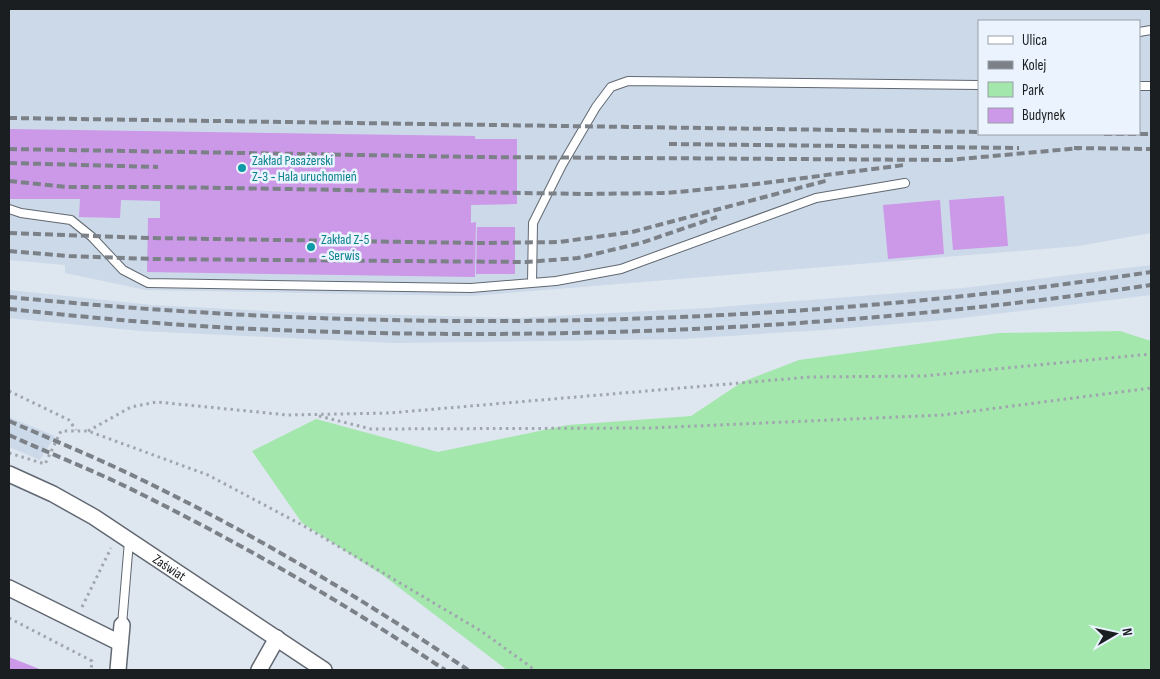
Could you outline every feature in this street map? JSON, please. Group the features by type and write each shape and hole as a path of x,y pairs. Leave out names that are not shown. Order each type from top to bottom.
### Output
{"street":[{"name":"Zaświat","path":"9,474 53,494 94,517 324,670"},
{"path":"9,588 120,643"},
{"path":"118,670 122,625"},
{"path":"259,670 277,638"}],"lane":[{"path":"532,283 533,223 562,166 596,107 611,86 628,81 978,84"},
{"path":"9,209 21,213 71,220 92,237 122,270 148,283 471,288 556,281 621,269 816,198 905,184"},
{"path":"122,625 124,537"}],"path":[{"path":"88,431 131,407 157,402 288,415 389,413 810,377 923,376 1151,354"},
{"path":"314,414 371,429 650,428 943,415 1151,388"},
{"path":"9,391 69,420 76,431"},
{"path":"9,453 45,464 61,431 88,431 208,474 304,526 481,631 535,670"},
{"path":"83,605 124,537"},
{"path":"9,618 92,661 91,670"}],"shaded area":[{"path":"9,9 1151,9 1151,233 1079,246 471,296 146,290 65,273 65,265 9,260"},
{"path":"1151,265 1151,295 945,320 681,339 394,343 141,331 9,318 9,290 152,305 287,312 515,318 708,308 963,288"},
{"path":"9,417 55,436 40,460 9,447"}],"green space":[{"path":"1120,331 1151,341 1151,670 507,670 384,576 302,523 252,451 316,419 438,452 568,425 691,416 742,382 799,360 999,333"}],"building":[{"path":"10,129 475,136 475,139 517,139 517,204 471,205 471,223 476,222 475,277 147,272 148,218 160,218 160,201 121,200 120,218 79,217 80,199 9,199"},
{"path":"1004,196 1008,246 953,250 949,200"},
{"path":"940,200 944,254 888,259 883,205"},
{"path":"477,227 515,227 515,274 476,274"},
{"path":"9,657 42,670 9,670"}],"railway":[{"path":"9,118 978,132"},
{"path":"1140,134 1151,134"},
{"path":"669,144 1019,148"},
{"path":"1074,148 1151,149"},
{"path":"9,149 477,157 949,160 1081,148"},
{"path":"9,163 158,167"},
{"path":"9,181 67,187 584,194 667,193 749,185 904,165"},
{"path":"9,233 149,238 479,243 559,242 632,232 829,180"},
{"path":"9,251 69,256 153,259 526,262 578,258 641,243 717,217"},
{"path":"9,297 152,309 295,317 438,321 581,320 724,315 867,305 1009,291 1151,272"},
{"path":"9,309 233,328 463,334 578,333 693,329 923,313 1151,285"},
{"path":"9,421 124,471 225,522 307,568 468,670"},
{"path":"9,435 121,484 255,554 370,622 445,670"}],"place":[{"name":"Zakład Pasażerski Z-3 - Hala uruchomień","path":"242,168"},
{"name":"Zakład Z-5 - Serwis","path":"311,247"}]}
